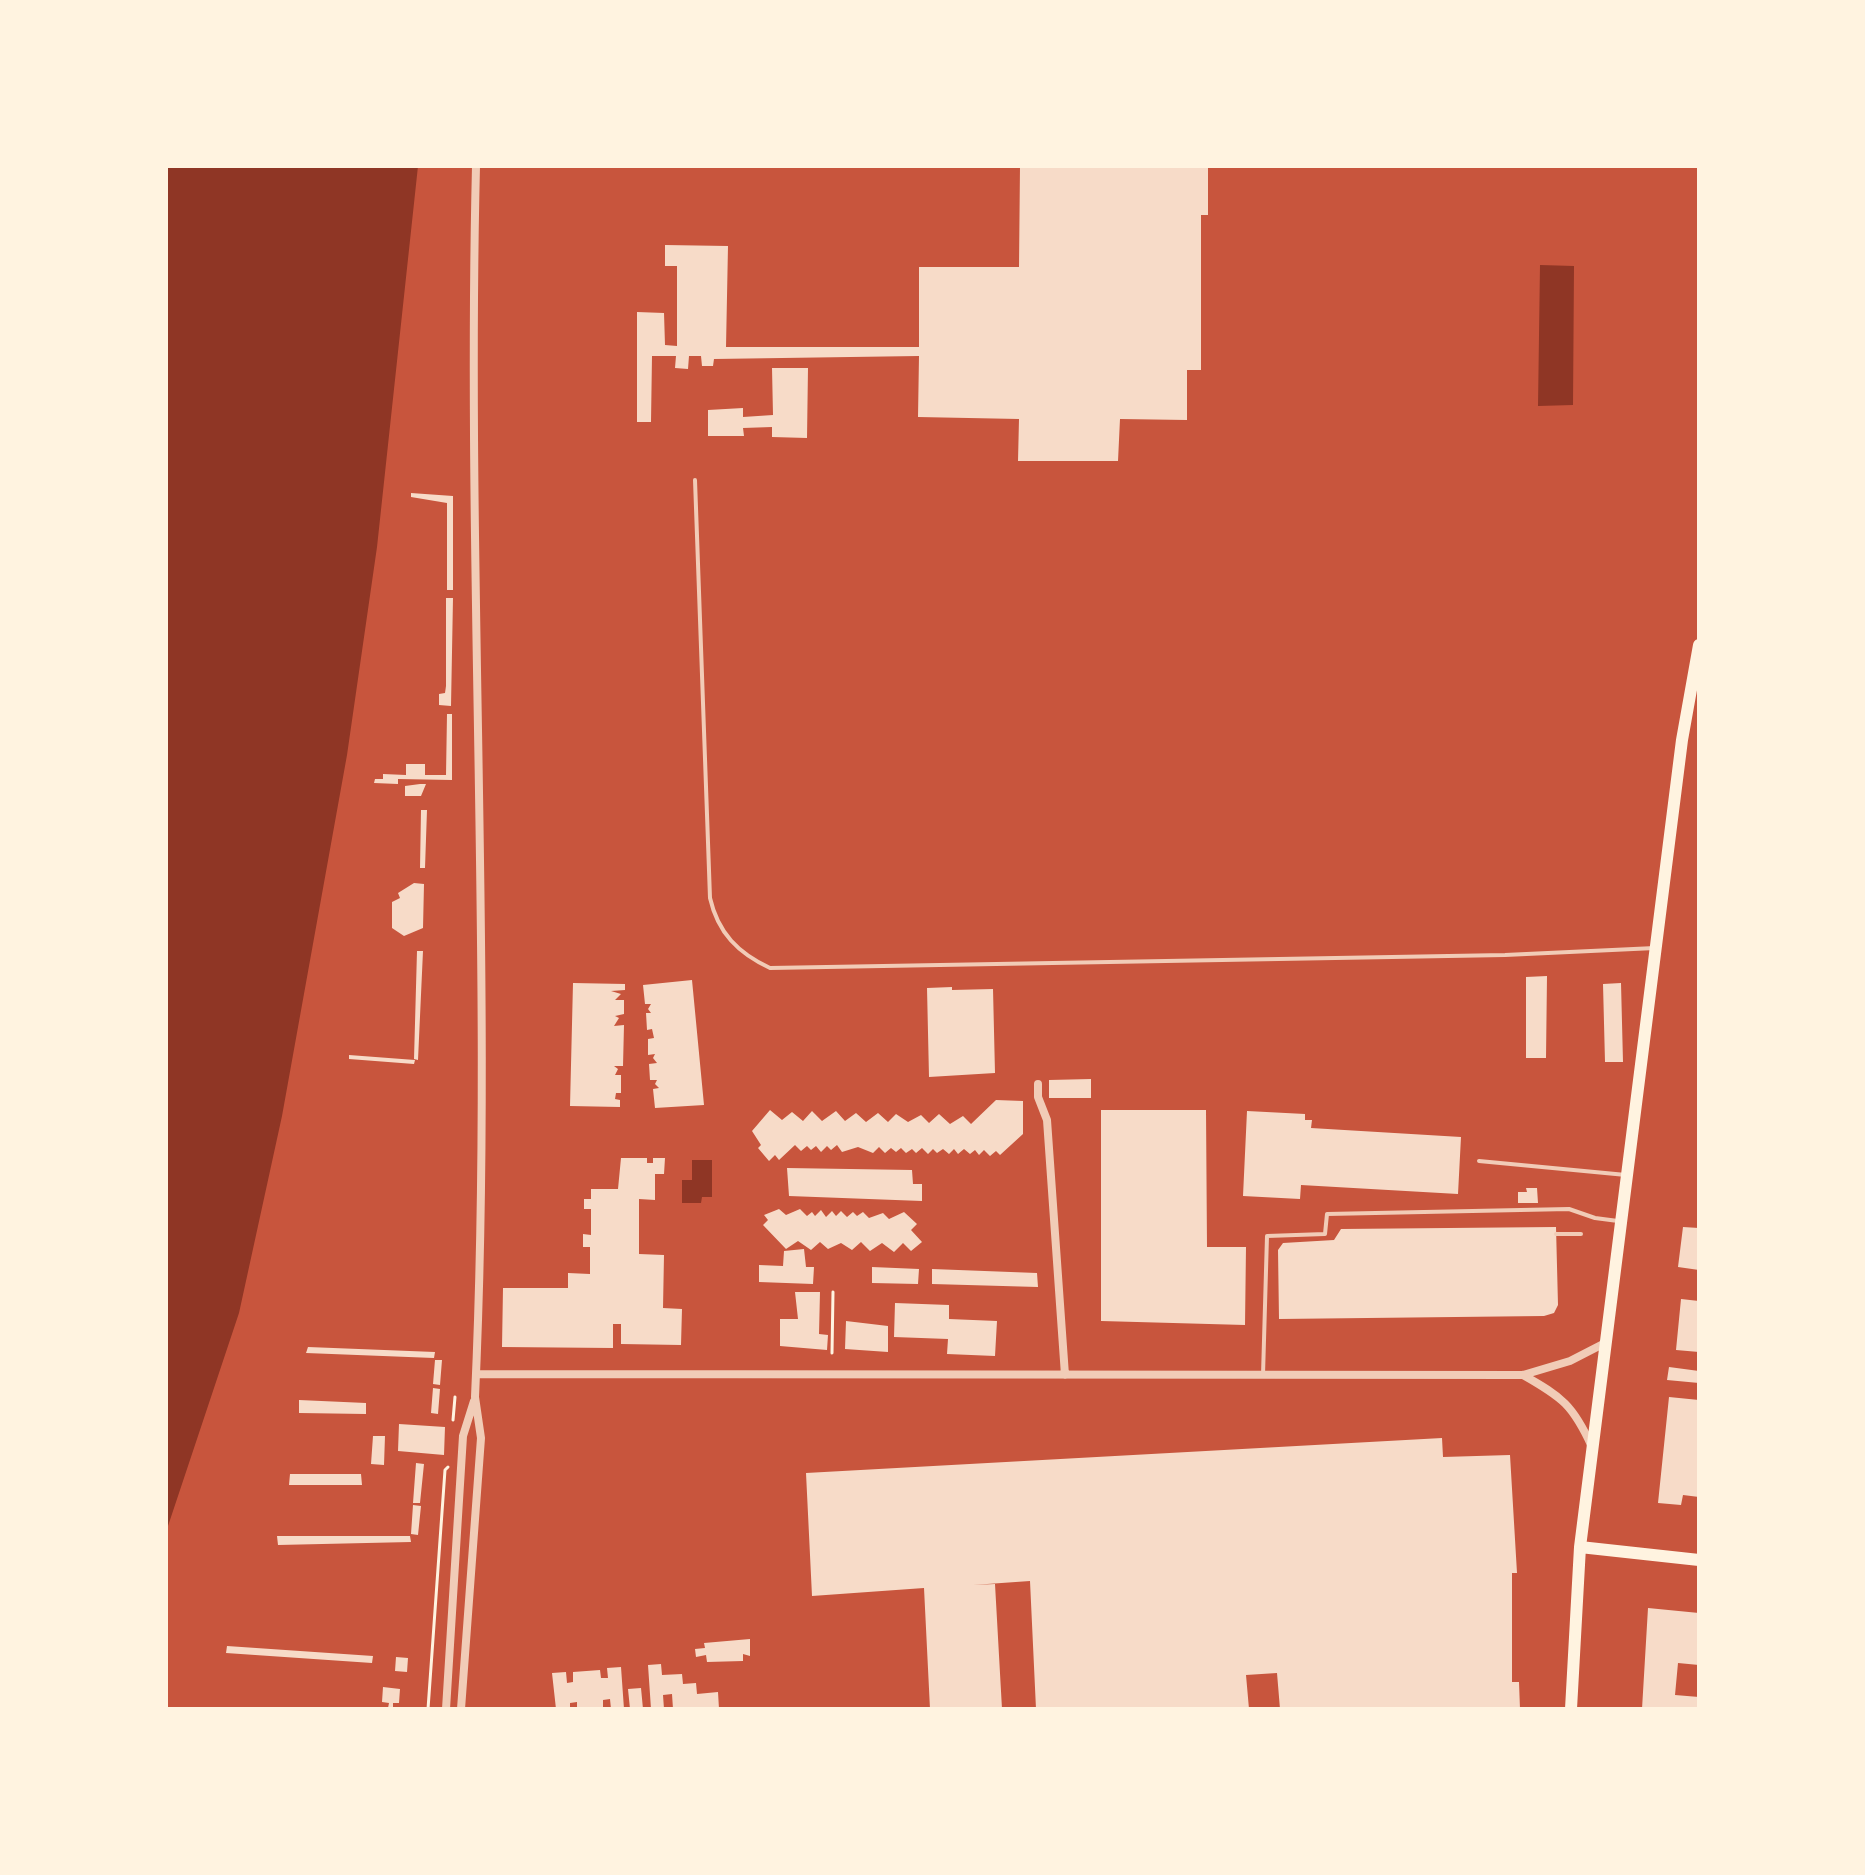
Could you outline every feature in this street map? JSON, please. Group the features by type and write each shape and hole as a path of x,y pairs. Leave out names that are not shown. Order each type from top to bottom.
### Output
{"main road":[{"path":"1571,1709 1580,1547 1682,740 1699,645"},
{"path":"1580,1547 1699,1560"}],"street":[{"path":"461,1709 481,1438 475,1397 484,1075 471,373 476,166"},
{"path":"1038,1084 1038,1097 1047,1120 1065,1375"},
{"path":"476,1374 1523,1375 1570,1361 1605,1343"},
{"path":"1523,1375 1563,1398 1582,1424 1594,1451"},
{"path":"446,1709 463,1436 475,1397"}],"lane":[{"path":"695,480 710,898 722,932 750,959 770,968 1489,955 1657,948"},
{"path":"1479,1161 1628,1176"},
{"path":"1263,1375 1267,1236 1325,1234 1327,1214 1569,1209 1595,1218 1622,1221"},
{"path":"1556,1234 1581,1234"}],"path":[{"path":"832,1353 833,1292"},
{"path":"453,1424 455,1397"},
{"path":"428,1709 445,1470 450,1465"}],"shaded area":[{"path":"166,166 418,166 377,547 347,755 282,1116 239,1313 166,1532"},
{"path":"1540,265 1574,266 1573,405 1538,406"},
{"path":"692,1160 712,1160 712,1197 702,1197 701,1203 682,1203 682,1180 692,1180"}],"building":[{"path":"1020,166 1208,166 1208,215 1201,215 1201,370 1187,370 1187,420 1120,419 1118,461 1018,461 1019,419 918,417 919,356 714,359 713,366 702,366 701,356 689,356 688,369 675,368 676,356 652,356 651,422 637,422 637,312 664,313 665,345 677,346 677,266 665,266 665,245 728,246 726,347 919,347 919,267 1019,267"},
{"path":"772,368 808,368 807,438 772,437 772,427 743,428 744,436 708,436 708,410 743,408 743,417 773,415"},
{"path":"411,493 453,496 453,590 447,590 447,503 411,497"},
{"path":"446,598 453,598 451,706 439,705 439,694 445,693 446,686"},
{"path":"447,714 452,714 452,780 398,779 398,784 374,783 375,779 383,779 383,774 406,775 406,764 425,764 425,775 446,775"},
{"path":"426,784 421,796 405,796 405,786"},
{"path":"421,810 427,810 425,868 420,868"},
{"path":"414,883 424,884 423,928 404,936 392,928 392,902 400,898 398,893"},
{"path":"417,951 423,951 418,1060 414,1059"},
{"path":"1547,976 1546,1058 1526,1058 1526,977"},
{"path":"692,980 704,1105 655,1108 653,1089 659,1088 655,1084 657,1080 650,1080 649,1064 657,1063 653,1058 655,1054 648,1055 648,1039 654,1038 652,1029 647,1030 646,1013 651,1013 648,1009 651,1004 645,1004 643,985"},
{"path":"573,983 625,984 625,990 611,991 621,994 615,1000 624,1000 624,1014 615,1016 619,1018 614,1026 624,1025 623,1066 614,1066 618,1069 615,1075 621,1075 621,1093 616,1093 615,1099 620,1100 620,1107 570,1106"},
{"path":"1621,983 1623,1062 1605,1062 1603,984"},
{"path":"952,987 952,990 993,989 995,1073 929,1077 927,988"},
{"path":"349,1055 415,1060 414,1064 349,1059"},
{"path":"1091,1079 1091,1098 1049,1098 1049,1080"},
{"path":"996,1100 1023,1101 1023,1134 1000,1155 996,1151 990,1156 984,1150 979,1155 975,1150 970,1154 964,1149 958,1154 954,1149 949,1154 943,1149 937,1153 933,1149 928,1154 922,1148 916,1153 912,1149 906,1153 901,1148 896,1152 891,1148 885,1153 879,1147 873,1153 858,1147 842,1152 837,1145 831,1150 827,1146 821,1152 816,1146 811,1150 807,1146 801,1151 795,1145 779,1160 775,1155 769,1161 758,1148 761,1145 752,1131 770,1110 782,1120 792,1112 803,1121 812,1111 822,1121 836,1111 845,1121 856,1113 866,1122 878,1113 888,1122 896,1114 908,1122 921,1115 929,1123 939,1114 950,1124 963,1116 971,1124"},
{"path":"1101,1110 1206,1110 1207,1247 1246,1247 1245,1325 1101,1321"},
{"path":"1247,1111 1305,1114 1305,1120 1312,1120 1311,1128 1461,1137 1458,1194 1301,1185 1300,1199 1243,1196"},
{"path":"621,1158 647,1158 647,1163 653,1163 653,1158 665,1158 664,1174 655,1174 655,1200 639,1199 639,1254 664,1255 663,1308 682,1309 681,1345 621,1344 621,1324 613,1324 613,1348 502,1347 503,1288 568,1288 568,1273 590,1274 590,1247 583,1247 583,1234 591,1235 591,1209 584,1209 584,1199 591,1199 591,1189 618,1189"},
{"path":"787,1168 912,1170 913,1184 922,1184 922,1201 789,1196"},
{"path":"1526,1188 1537,1188 1538,1203 1518,1203 1518,1192 1527,1192"},
{"path":"779,1209 786,1215 800,1209 807,1216 812,1212 815,1216 821,1210 826,1217 832,1211 836,1216 841,1211 847,1217 853,1212 857,1216 863,1212 869,1218 883,1213 889,1219 904,1212 917,1224 911,1230 922,1242 911,1251 903,1243 894,1252 882,1243 870,1251 861,1242 852,1250 841,1243 828,1249 820,1242 811,1250 798,1241 786,1249 763,1225 768,1220 764,1215"},
{"path":"1556,1227 1558,1305 1554,1313 1544,1316 1279,1319 1278,1250 1283,1243 1334,1240 1341,1229"},
{"path":"1683,1227 1699,1228 1699,1270 1678,1267"},
{"path":"804,1249 806,1267 814,1267 813,1284 759,1282 759,1265 783,1266 784,1251"},
{"path":"872,1267 919,1269 918,1284 872,1283"},
{"path":"932,1269 1037,1273 1038,1287 932,1284"},
{"path":"795,1292 820,1292 819,1334 828,1335 827,1350 780,1346 780,1319 798,1319"},
{"path":"1681,1299 1699,1301 1699,1352 1676,1350"},
{"path":"895,1303 949,1305 949,1319 997,1321 995,1356 947,1354 948,1339 894,1337"},
{"path":"846,1321 888,1326 888,1352 845,1349"},
{"path":"308,1347 435,1352 434,1358 306,1353"},
{"path":"435,1360 442,1360 440,1385 433,1384"},
{"path":"1669,1367 1699,1371 1699,1383 1667,1380"},
{"path":"433,1388 440,1389 438,1414 431,1413"},
{"path":"1669,1397 1699,1400 1699,1497 1683,1495 1681,1505 1658,1503"},
{"path":"299,1400 366,1403 366,1414 299,1413"},
{"path":"399,1424 445,1427 444,1455 398,1451"},
{"path":"373,1436 385,1436 384,1465 371,1464"},
{"path":"1442,1438 1443,1457 1510,1455 1517,1573 1512,1573 1512,1682 1519,1682 1520,1709 1280,1709 1277,1673 1246,1675 1249,1709 1036,1709 1030,1581 973,1585 995,1584 1002,1709 930,1709 924,1588 812,1596 806,1473"},
{"path":"416,1463 424,1464 420,1503 413,1503"},
{"path":"290,1474 361,1474 362,1485 289,1485"},
{"path":"413,1505 421,1506 418,1535 411,1534"},
{"path":"277,1536 410,1536 411,1542 278,1545"},
{"path":"1648,1608 1699,1613 1699,1665 1678,1663 1675,1695 1699,1697 1699,1709 1642,1709"},
{"path":"750,1639 750,1656 743,1654 743,1661 707,1662 706,1655 696,1657 695,1649 705,1648 704,1643"},
{"path":"227,1646 373,1656 372,1663 226,1653"},
{"path":"396,1657 408,1658 407,1672 395,1671"},
{"path":"661,1664 662,1675 682,1674 683,1684 696,1683 697,1694 718,1692 719,1709 673,1709 672,1694 663,1695 664,1709 651,1709 648,1665"},
{"path":"621,1667 624,1709 611,1709 610,1699 603,1700 603,1709 577,1709 577,1702 570,1703 570,1709 556,1709 552,1673 566,1672 567,1683 573,1682 573,1672 600,1670 601,1678 608,1678 607,1668"},
{"path":"383,1687 400,1689 399,1703 393,1703 393,1708 388,1708 389,1703 382,1702"},
{"path":"641,1688 643,1709 630,1709 628,1689"}]}
